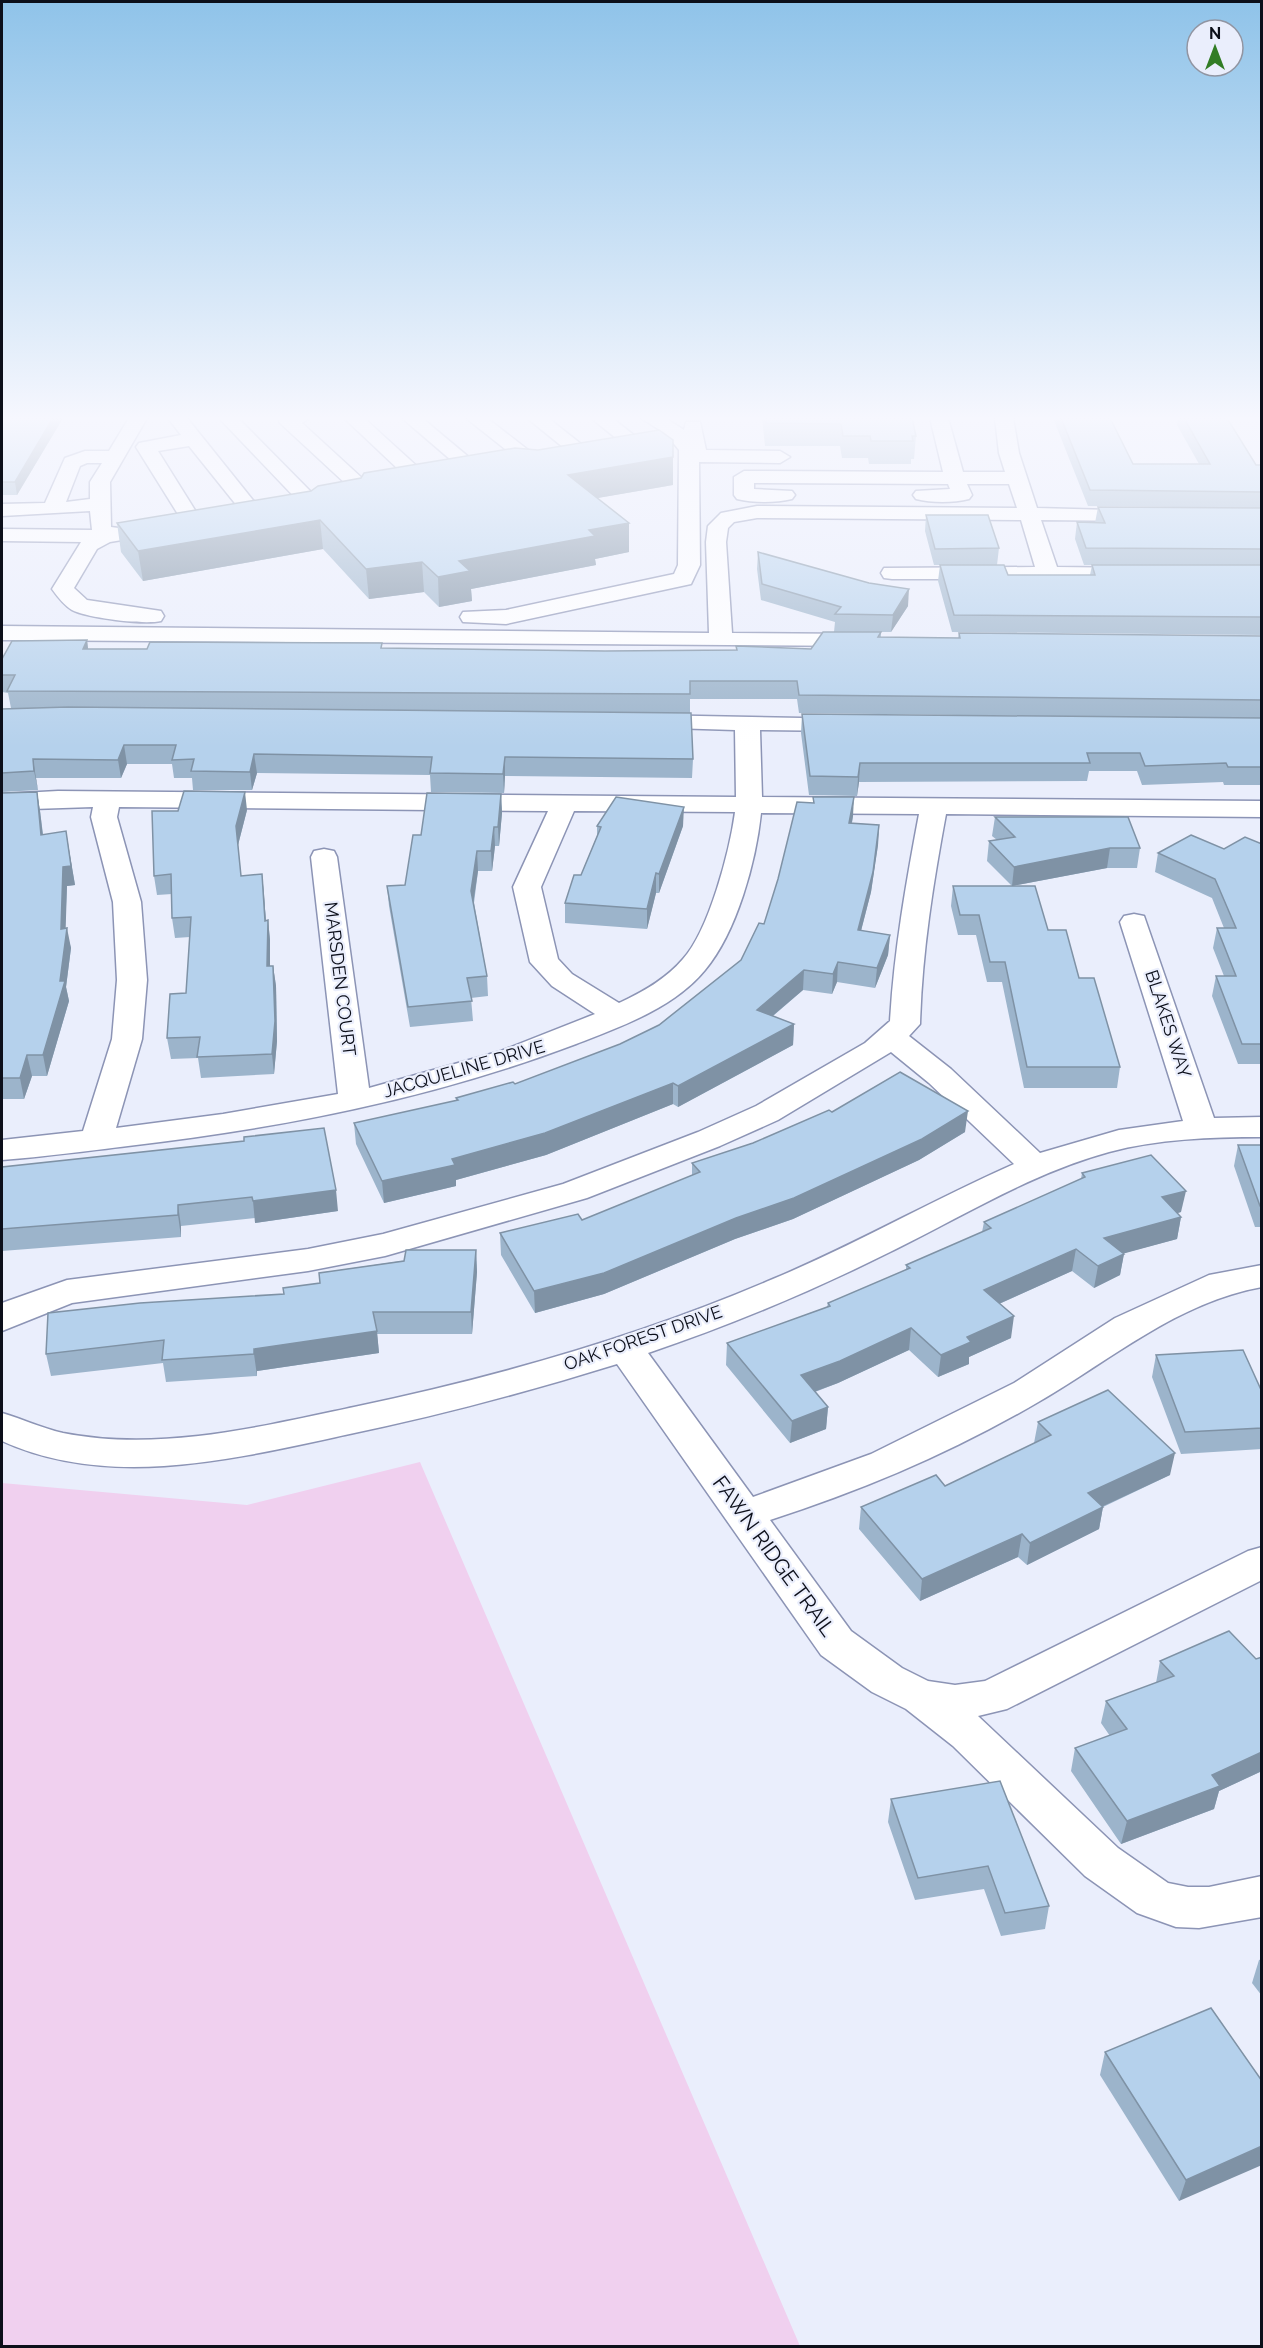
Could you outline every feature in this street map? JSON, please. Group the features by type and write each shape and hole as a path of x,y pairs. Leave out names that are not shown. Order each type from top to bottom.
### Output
{"street":[{"path":"101,528 105,536"},
{"path":"105,536 89,545 63,589 79,605 115,613 168,618 506,617 683,579 689,565 689,528"},
{"path":"718,528 716,542 721,640"},
{"path":"1033,528 1048,573"},
{"path":"2,535 105,536 144,531"},
{"path":"892,573 1155,574"},
{"path":"2,633 885,641"},
{"path":"629,722 867,724"},
{"name":"JACQUELINE DRIVE","path":"2,1150 231,1124 355,1101 526,1055 649,1000 695,963 714,930 731,887 749,804 747,723"},
{"path":"2,802 108,800 1262,809"},
{"path":"97,1140 127,1039 132,980 127,902 104,817 108,800"},
{"path":"564,805 527,887 544,962 562,980 617,1015"},
{"path":"2,1319 16,1310 67,1292 308,1260 374,1247 575,1191 677,1152 767,1113 876,1049 905,1024 907,973 915,908 934,806"},
{"name":"MARSDEN COURT","path":"324,857 355,1101"},
{"name":"BLAKES WAY","path":"1134,922 1201,1127"},
{"path":"891,1036 940,1076 1036,1167"},
{"name":"OAK FOREST DRIVE","path":"2,1426 48,1443 84,1450 178,1451 220,1446 365,1418 473,1392 625,1348 783,1288 1072,1152 1146,1134 1201,1127 1262,1127"},
{"path":"744,1514 810,1493 885,1464 1027,1392 1139,1322 1221,1283 1262,1276"},
{"name":"FAWN RIDGE TRAIL","path":"625,1348 836,1643 887,1680 921,1696 955,1702 992,1696 1262,1562"},
{"path":"921,1696 981,1744 1088,1849 1131,1887 1174,1905 1217,1908 1262,1896"}],"shaded area":[{"path":"420,1462 800,2346 2,2346 2,1483 247,1505"}],"building":[{"path":"120,528 276,528 138,551"},
{"path":"327,528 603,528 589,530 595,536 459,561 470,571 438,577 422,562 366,569"},
{"path":"929,528 992,528 999,548 935,549"},
{"path":"1079,528 1262,528 1262,549 1086,548"},
{"path":"758,552 869,583 909,589 893,615 835,614 841,607 762,584"},
{"path":"940,565 1004,565 1008,575 1095,575 1092,565 1262,565 1262,617 954,615"},
{"path":"823,632 881,632 878,637 960,638 959,633 1262,636 1262,700 799,695 797,681 690,681 690,694 7,691 15,675 2,675 2,659 12,641 87,640 83,649 147,649 150,642 382,643 381,648 737,650 736,646 811,649"},
{"path":"68,707 691,713 693,759 505,757 503,774 430,773 432,757 254,754 250,772 191,771 194,759 172,760 176,745 124,745 118,760 33,759 34,771 2,773 2,709"},
{"path":"802,714 1262,718 1262,767 1228,767 1226,763 1145,766 1140,753 1087,753 1090,763 860,763 858,777 810,776"},
{"path":"184,791 245,792 236,826 241,876 262,874 265,921 268,920 267,966 273,966 275,1021 272,1054 197,1057 200,1037 167,1038 170,994 186,993 191,917 172,918 171,874 154,876 152,811 178,811"},
{"path":"37,792 41,835 66,831 71,866 63,867 61,929 67,928 60,981 65,981 43,1055 27,1055 20,1078 2,1078 2,793"},
{"path":"427,793 501,794 498,827 494,827 491,851 477,851 471,891 487,976 467,978 472,1001 408,1007 387,886 405,885 413,835 421,835"},
{"path":"616,797 684,807 659,874 656,873 647,909 565,903 574,875 581,875 601,827 597,826"},
{"path":"813,797 854,797 849,823 879,825 873,872 858,930 890,935 877,968 838,962 833,974 804,970 757,1010 794,1024 678,1086 673,1083 545,1133 452,1159 455,1165 382,1181 354,1123 458,1100 456,1098 513,1082 515,1084 620,1044 659,1025 741,960 759,923 764,924 797,802 814,803"},
{"path":"995,817 1128,817 1140,848 1110,848 1014,867 989,841 1015,837"},
{"path":"1191,835 1224,849 1245,837 1262,844 1262,1044 1242,1044 1216,976 1236,976 1217,928 1236,928 1215,879 1158,853"},
{"path":"953,886 1035,886 1048,930 1066,930 1079,978 1094,978 1120,1067 1027,1067 1005,962 990,962 979,915 960,915"},
{"path":"900,1072 968,1111 922,1139 794,1198 736,1218 604,1273 534,1291 500,1233 578,1214 582,1220 700,1172 692,1163 753,1143 829,1110 832,1112"},
{"path":"324,1128 336,1190 253,1201 252,1197 178,1205 178,1215 2,1229 2,1167 244,1141 244,1137"},
{"path":"1238,1145 1262,1145 1262,1206 1260,1206"},
{"path":"1151,1155 1186,1191 1162,1197 1181,1217 1104,1238 1124,1254 1098,1266 1076,1249 984,1290 1014,1316 967,1337 971,1342 941,1355 911,1328 840,1361 801,1375 828,1407 792,1421 727,1343 830,1306 828,1303 910,1268 906,1265 991,1228 984,1222 1085,1177 1082,1173"},
{"path":"406,1250 476,1250 471,1312 373,1312 377,1331 254,1349 254,1354 162,1360 164,1340 46,1354 48,1313 140,1303 284,1294 283,1288 320,1283 319,1273 404,1261"},
{"path":"1243,1350 1262,1392 1262,1428 1185,1432 1156,1355"},
{"path":"1108,1390 1175,1453 1088,1493 1103,1507 1030,1543 1022,1534 922,1579 861,1507 936,1475 945,1486 1051,1435 1038,1422"},
{"path":"1229,1631 1256,1659 1262,1657 1262,1752 1212,1775 1220,1786 1127,1821 1075,1748 1127,1729 1106,1701 1174,1676 1160,1661"},
{"path":"1000,1781 1049,1906 1005,1913 988,1866 918,1878 891,1799"},
{"path":"1211,2008 1262,2081 1262,2146 1186,2180 1105,2052"}]}
